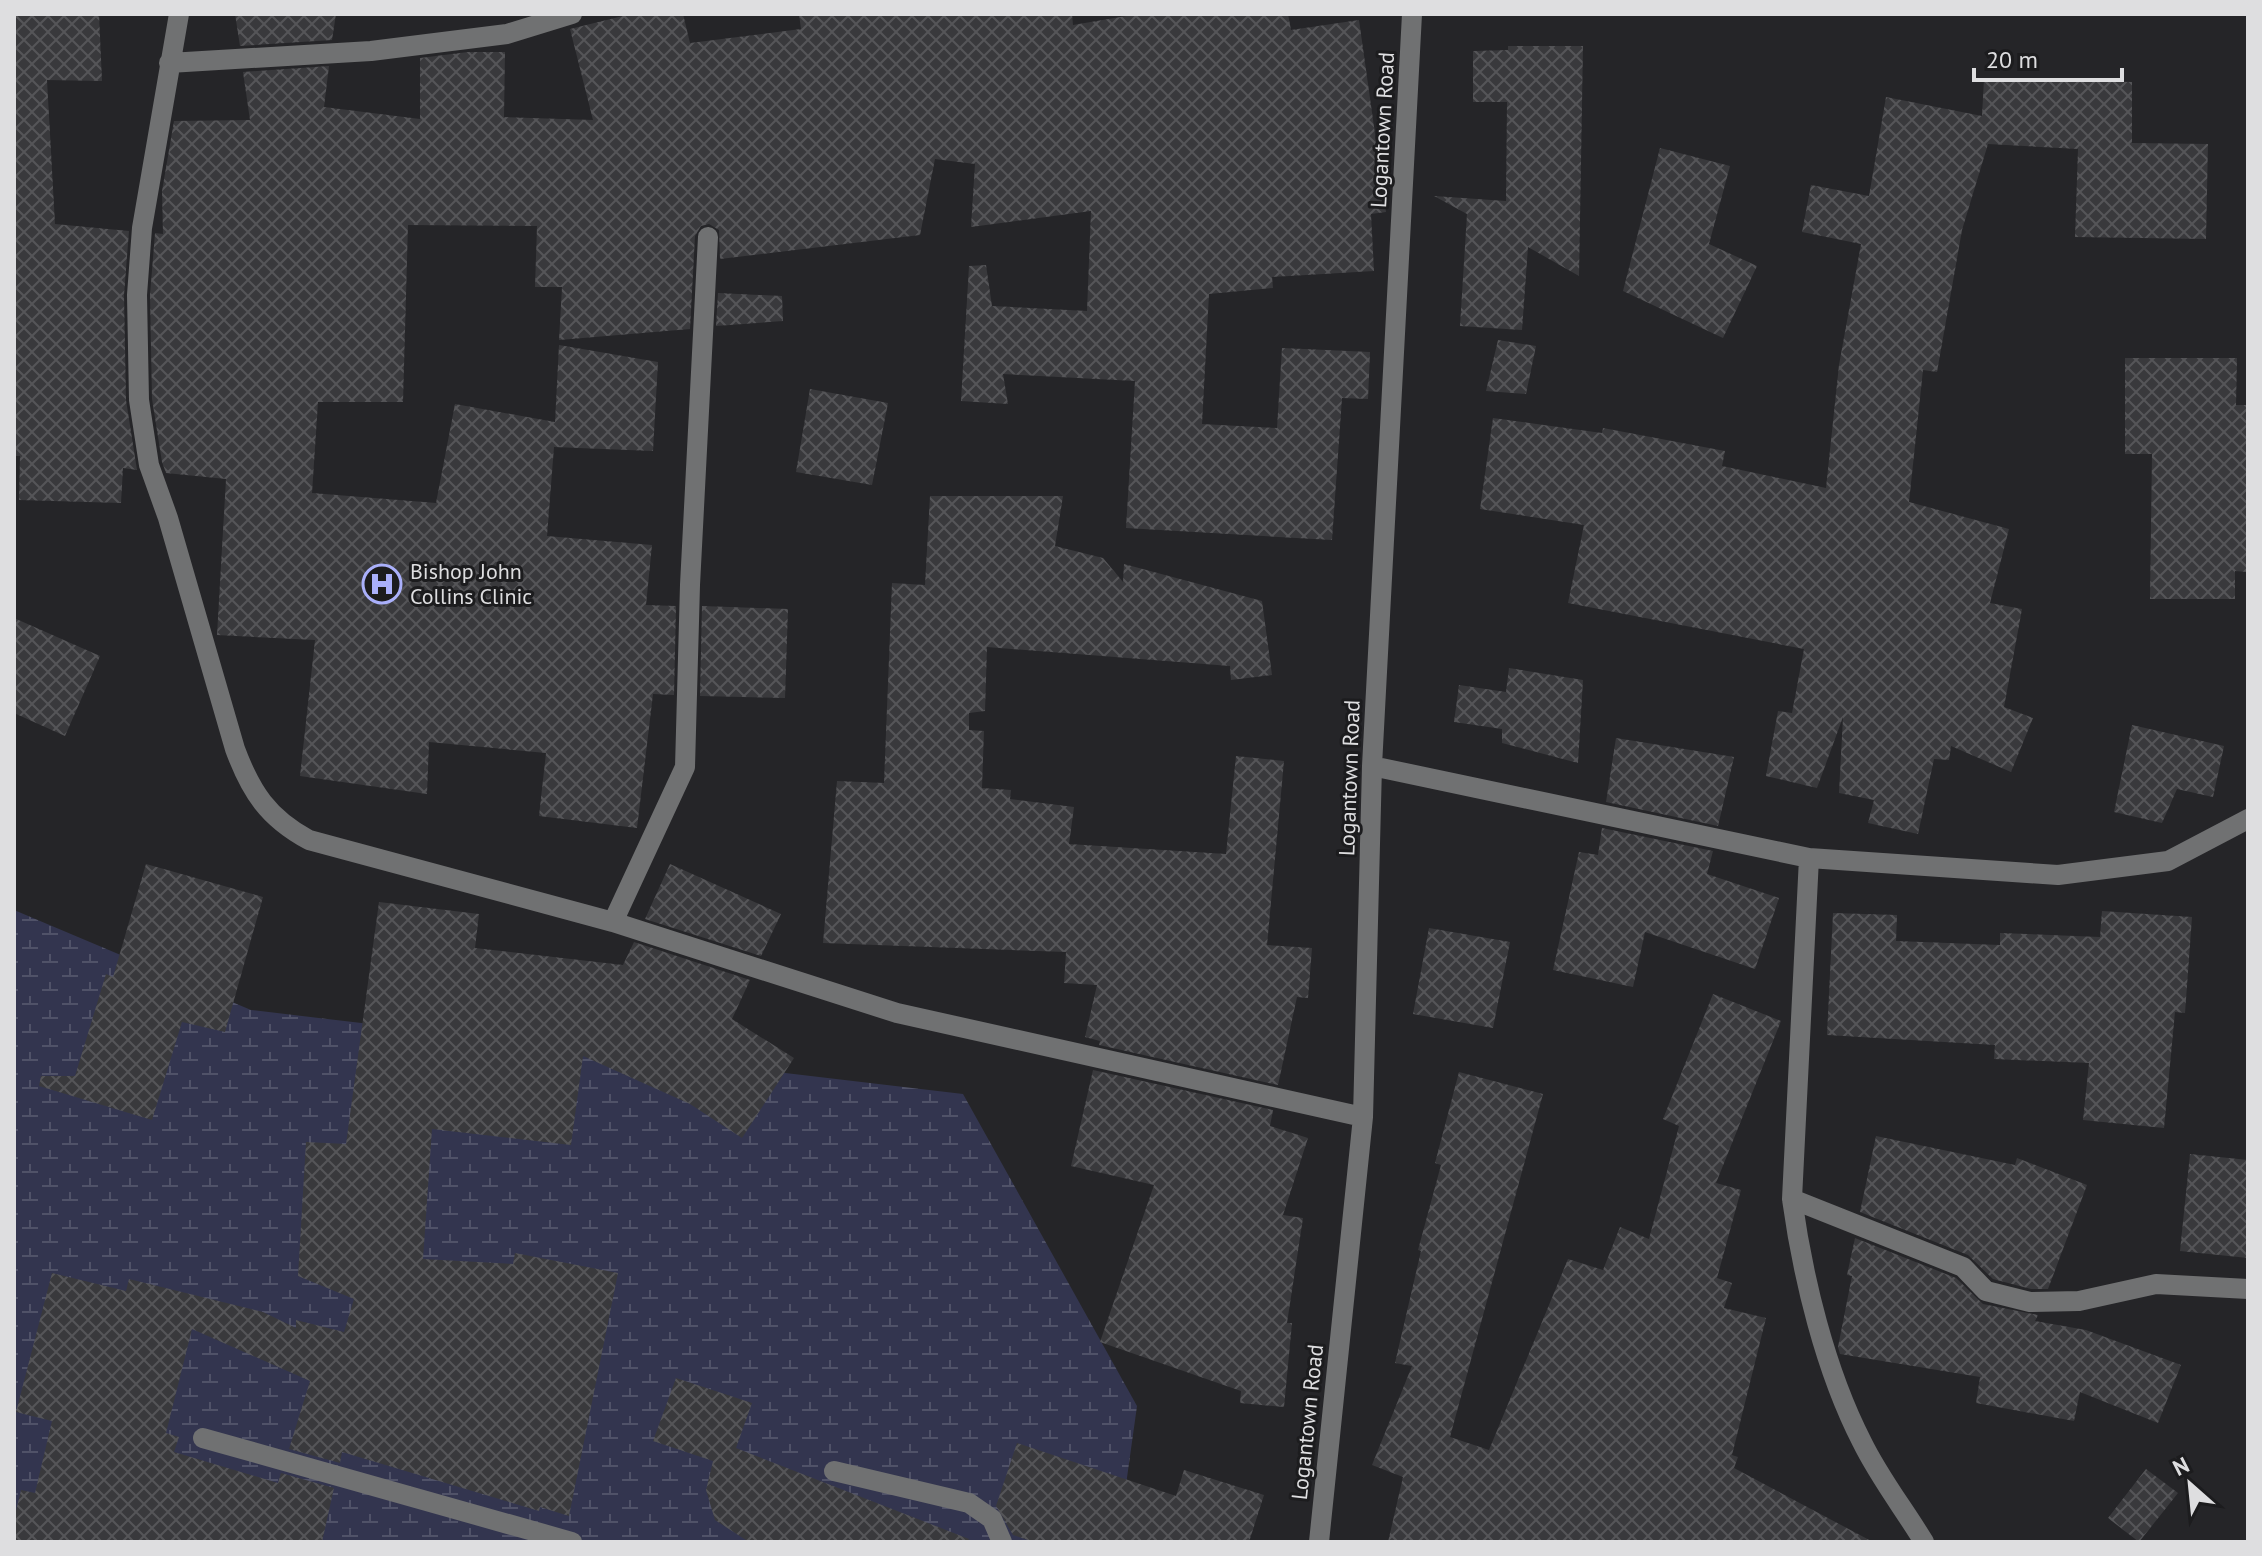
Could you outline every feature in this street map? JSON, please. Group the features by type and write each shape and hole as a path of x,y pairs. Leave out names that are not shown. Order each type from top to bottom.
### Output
{"street":[{"path":"179,14 142,228 137,295 139,400 149,465 168,518 248,784 261,804 283,826 309,840 613,922 897,1013 1363,1117"},
{"path":"169,63 371,51 507,34 572,14"},
{"name":"Logantown Road","path":"1319,1542 1363,1117 1372,766 1412,14"},
{"path":"613,922 685,767 690,585 708,237"},
{"path":"1372,766 1809,858 2058,875 2168,861 2248,819"},
{"path":"1809,858 1792,1199 1799,1251 1822,1335 1856,1429 1924,1542"},
{"path":"1792,1199 1963,1267 1986,1291 2030,1302 2079,1301 2156,1284 2248,1289"},
{"path":"203,1438 572,1542"},
{"path":"834,1471 969,1503 992,1519 1002,1542"}],"green space":[{"path":"14,910 251,1010 963,1094 1137,1406 1118,1542 14,1542"}],"building":[{"path":"14,14 99,14 102,81 47,80 55,224 129,231 124,295 126,400 137,470 123,468 121,503 19,500 20,456 14,456"},
{"path":"235,14 336,14 332,40 240,46"},
{"path":"631,14 683,14 690,43 801,29 799,14 1072,14 1073,25 1138,14 1288,14 1291,30 1359,20 1386,212 1371,214 1374,271 1272,277 1273,288 1209,294 1202,424 1277,428 1282,348 1370,352 1368,399 1342,398 1332,540 1126,528 1135,381 1003,374 1008,404 961,401 969,266 986,265 992,306 1087,311 1091,211 971,227 975,164 935,159 920,235 720,259 719,230 709,224 701,226 695,236 690,329 559,340 562,287 535,287 537,226 408,225 403,402 318,402 312,493 436,503 455,404 555,422 559,345 658,362 653,451 554,447 547,536 652,545 646,605 676,606 674,695 653,694 637,828 539,816 546,753 429,742 427,794 300,776 315,640 217,635 226,479 166,473 162,462 152,399 150,295 155,233 163,234 162,191 174,121 250,120 243,72 329,66 324,107 420,119 420,58 468,52 505,52 504,117 593,120 570,29"},
{"path":"1508,46 1583,46 1579,276 1528,247 1522,330 1460,326 1467,214 1434,196 1506,201 1507,102 1473,102 1473,51 1508,50"},
{"path":"1984,79 2132,82 2132,143 2208,144 2206,239 2075,237 2078,149 1988,144 1962,230 1937,372 1923,370 1909,502 2009,529 1990,603 2022,609 2004,707 2033,718 2011,772 1951,746 1949,760 1934,759 1918,834 1868,823 1874,800 1839,793 1843,717 1817,788 1766,776 1778,711 1792,713 1804,649 1568,603 1584,525 1480,509 1493,418 1602,433 1603,428 1725,451 1722,466 1826,488 1839,365 1861,244 1802,232 1811,185 1869,196 1886,97 1982,116"},
{"path":"1660,148 1730,166 1709,244 1757,266 1723,338 1623,291"},
{"path":"718,293 782,296 783,321 716,326"},
{"path":"1498,340 1536,346 1526,394 1486,391"},
{"path":"2125,358 2237,358 2236,405 2248,405 2247,572 2235,571 2235,599 2150,599 2152,454 2125,454"},
{"path":"810,389 888,403 872,485 796,472"},
{"path":"930,496 1063,496 1055,546 1103,558 1123,582 1124,564 1262,601 1272,675 1231,680 1230,666 987,647 985,711 969,713 969,730 984,731 982,788 1011,790 1010,799 1074,807 1069,844 1226,854 1236,756 1284,761 1267,945 1312,948 1308,998 1297,997 1278,1085 1099,1045 1100,1041 1085,1037 1097,985 1064,983 1066,952 823,943 837,781 884,783 892,583 925,585"},
{"path":"702,606 788,609 785,698 700,696"},
{"path":"14,618 100,656 65,736 14,713"},
{"path":"1509,668 1583,680 1578,763 1502,743 1502,729 1454,722 1459,685 1506,692"},
{"path":"2132,725 2224,746 2213,797 2177,789 2162,823 2114,812"},
{"path":"1616,738 1734,757 1718,826 1606,802"},
{"path":"1602,828 1713,851 1707,874 1779,898 1755,969 1645,932 1633,987 1553,970 1579,852 1598,855"},
{"path":"146,864 263,897 225,1032 182,1022 152,1120 39,1086 41,1076 75,1076 106,974 113,977"},
{"path":"670,864 781,914 761,956 645,919"},
{"path":"379,902 479,914 475,948 623,965 634,942 750,980 732,1019 794,1058 742,1138 690,1104 583,1056 571,1145 432,1129 423,1259 513,1264 515,1253 618,1273 569,1516 540,1507 539,1511 342,1452 340,1463 289,1449 310,1381 192,1329 166,1433 179,1437 174,1452 278,1483 281,1473 334,1488 322,1542 14,1542 14,1519 21,1490 35,1493 52,1421 16,1412 52,1273 126,1291 129,1279 263,1312 296,1328 296,1320 344,1332 354,1299 298,1276 306,1142 346,1144"},
{"path":"2102,911 2192,917 2185,1013 2175,1012 2164,1128 2083,1120 2089,1063 1994,1059 1995,1045 1827,1035 1833,913 1897,915 1896,941 2000,945 2000,933 2100,937"},
{"path":"1429,928 1510,942 1493,1028 1413,1014"},
{"path":"1713,994 1781,1021 1716,1183 1741,1190 1717,1278 1732,1283 1724,1308 1766,1318 1732,1455 1738,1457 1734,1468 1873,1542 1388,1542 1403,1477 1372,1465 1412,1366 1395,1363 1421,1251 1418,1250 1441,1165 1435,1163 1459,1072 1543,1094 1450,1437 1489,1450 1568,1259 1603,1270 1620,1227 1649,1239 1679,1126 1663,1119"},
{"path":"1093,1070 1273,1110 1270,1126 1308,1138 1283,1215 1303,1218 1287,1323 1292,1323 1284,1407 1240,1403 1241,1391 1100,1342 1154,1185 1071,1166"},
{"path":"1876,1136 2015,1165 2017,1158 2087,1185 2048,1289 2031,1289 1993,1279 1968,1255 1860,1212"},
{"path":"2190,1154 2248,1160 2248,1258 2180,1251"},
{"path":"1855,1238 1956,1278 1983,1304 2038,1315 2035,1321 2086,1330 2181,1365 2158,1423 2080,1392 2074,1421 1976,1403 1980,1377 1840,1354 1838,1347 1852,1276 1847,1275"},
{"path":"676,1378 752,1403 736,1448 969,1539 968,1542 749,1542 715,1520 706,1490 713,1461 653,1441"},
{"path":"1017,1443 1176,1496 1184,1470 1264,1495 1249,1542 1034,1542 1013,1535 996,1506"},
{"path":"2146,1469 2178,1493 2139,1542 2108,1518"}],"place":[{"name":"Bishop John Collins Clinic","path":"382,584"}]}
